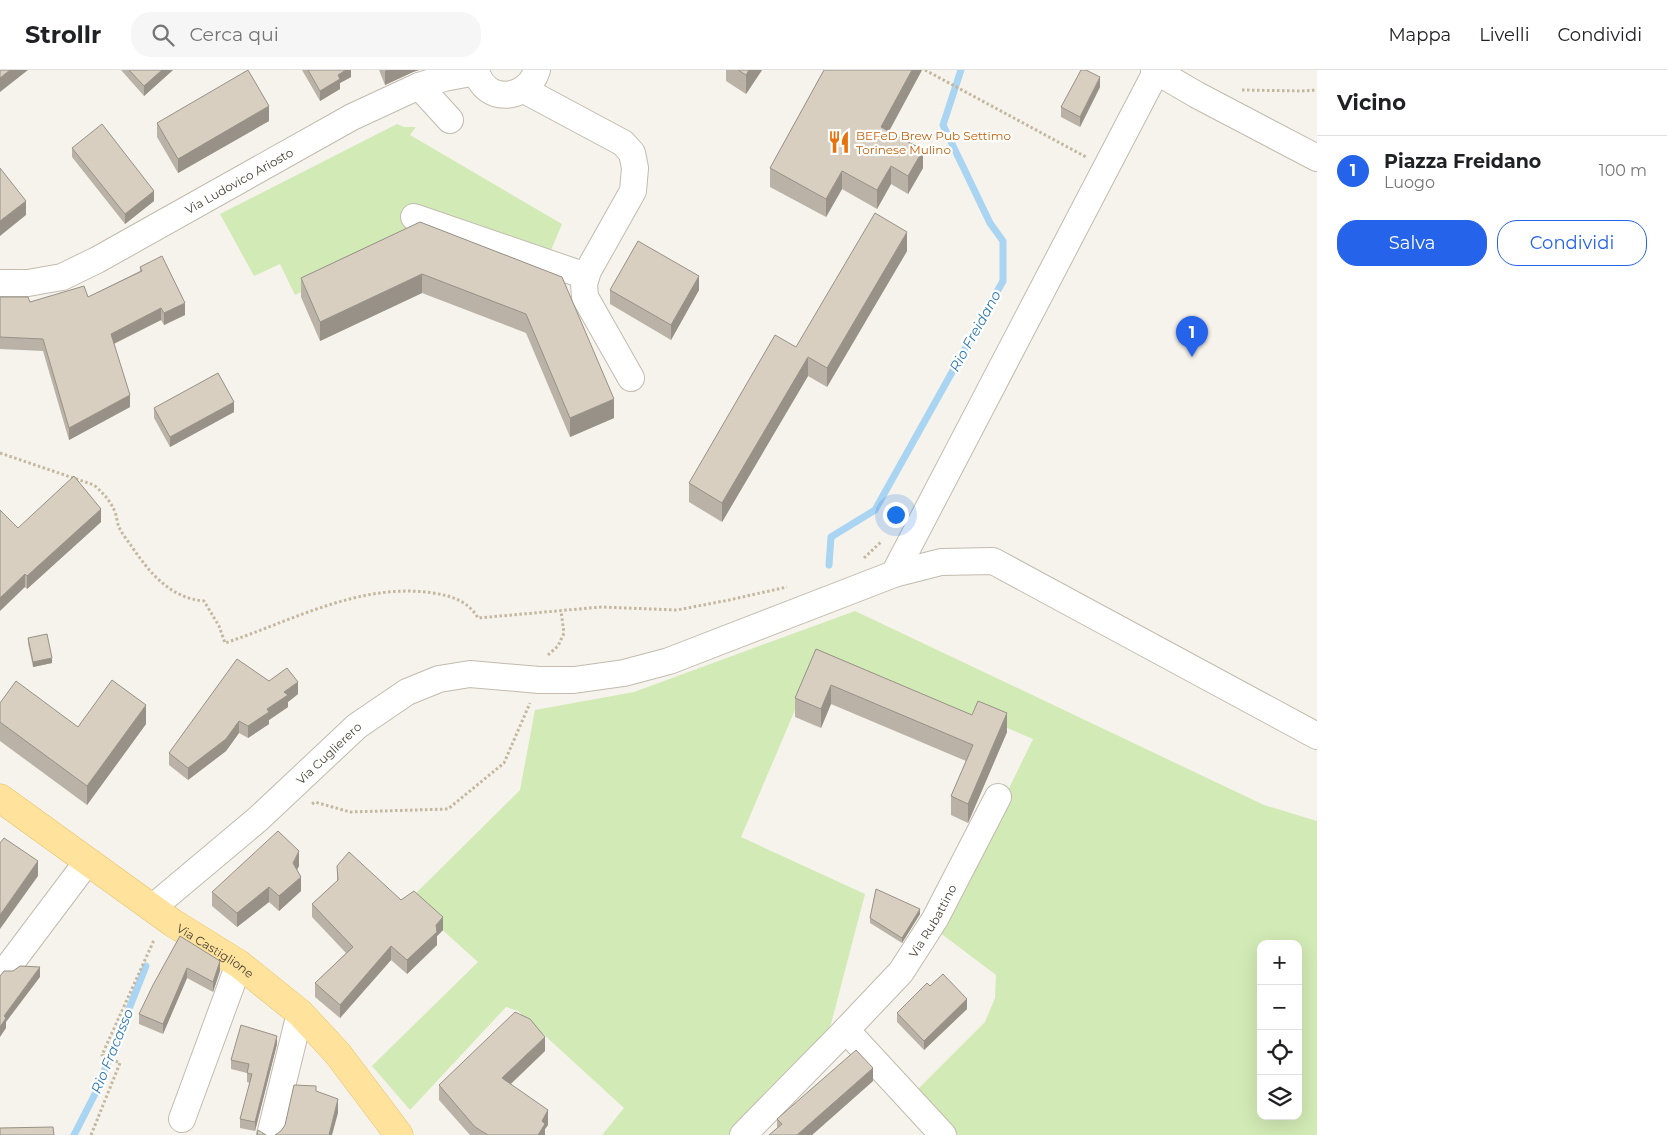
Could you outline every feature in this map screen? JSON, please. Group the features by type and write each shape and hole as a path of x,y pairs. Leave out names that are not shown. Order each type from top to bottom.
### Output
{"main road":[{"name":"Via Castiglione","path":"0,798 162,916 239,964 300,1013 338,1054 399,1135"}],"street":[{"name":"Via Ludovico Ariosto","path":"0,283 28,283 62,277 97,260 352,117 419,86 476,71 481,83 490,91 501,95 513,95 530,80"},
{"path":"894,574 1155,71 1317,158"},
{"path":"530,80 623,143 632,153 635,168 633,190 586,276 584,284 586,297 631,378"},
{"path":"419,86 450,120"},
{"path":"414,217 586,276"},
{"name":"Via Cuglierero","path":"162,916 258,819 357,726 407,692 439,679 470,674 539,680 574,680 624,673 669,661 894,574 941,562 993,561 1317,736"},
{"name":"Via Rubattino","path":"742,1135 902,972 936,919 998,797"},
{"path":"8,967 87,862"},
{"path":"182,1119 239,964"},
{"path":"270,1135 300,1013"},
{"path":"846,1030 943,1135"}],"path":[{"path":"925,70 1091,159"},
{"path":"1235,90 1302,92 1317,90"},
{"path":"0,454 94,485 106,494 115,512 119,528 141,560 167,588 183,597 204,601 219,626 225,643 310,611 358,596 392,591 413,591 450,596 464,602 478,618 601,607 677,610 792,586"},
{"path":"857,562 865,558 888,536"},
{"path":"308,808 315,802 350,812 448,809 504,763 539,680 544,662 558,646 564,633 561,610"},
{"path":"91,1135 120,1063 102,1055 162,916"}],"green space":[{"path":"397,124 404,127 416,127 410,135 562,224 537,283 420,236 295,295 280,264 254,276 220,214"},
{"path":"855,611 1264,805 1317,821 1317,1135 958,1135 917,1090 985,1022 995,998 996,975 939,932 1033,739 972,713 966,726 815,663 741,837 865,894 831,1024 817,1049 728,1135 602,1135 624,1108 518,1011 506,1007 410,1110 372,1066 478,962 409,900 520,790 535,710 634,692"}],"building":[{"path":"0,70 10,70 0,78"},
{"path":"129,70 162,70 144,86"},
{"path":"248,70 269,106 178,159 157,123"},
{"path":"308,70 346,70 338,75 340,79 320,91"},
{"path":"738,70 749,70 746,75"},
{"name":"BEFeD Brew Pub Settimo Torinese Mulino","path":"824,70 912,70 881,127 923,150 908,176 891,166 877,190 842,171 826,199 770,168"},
{"path":"1081,70 1086,70 1100,77 1080,117 1061,107"},
{"path":"102,124 154,191 125,214 72,148"},
{"path":"0,168 26,201 0,221"},
{"path":"875,213 907,232 827,368 808,357 722,503 689,483 775,335 796,347"},
{"path":"420,222 562,277 614,399 570,418 526,314 422,274 320,322 301,278"},
{"path":"638,241 699,276 671,325 610,290"},
{"path":"162,256 185,303 164,313 161,308 111,334 130,395 69,428 43,339 0,337 0,297 28,297 30,302 84,286 88,297 142,271 140,267"},
{"path":"218,373 234,402 170,437 154,408"},
{"path":"74,476 101,509 0,598 0,510 18,528"},
{"path":"47,634 52,658 33,662 28,638"},
{"path":"816,649 972,715 978,701 1007,713 968,804 951,796 973,745 831,685 821,709 795,698"},
{"path":"237,659 269,681 287,668 298,682 284,692 288,695 267,709 269,712 248,726 239,721 226,739 188,768 169,753"},
{"path":"112,680 146,705 87,786 0,722 0,703 16,681 78,727"},
{"path":"278,831 299,851 293,863 301,877 279,896 269,887 237,913 212,892"},
{"path":"4,838 38,861 0,915 0,843"},
{"path":"349,852 401,900 414,891 443,917 436,925 437,932 407,960 391,946 340,1005 315,983 353,947 312,904 338,880 337,866"},
{"path":"876,889 920,909 902,938 870,918"},
{"path":"180,936 220,961 213,982 187,968 163,1024 139,1014"},
{"path":"20,966 40,967 4,1016 6,1018 0,1027 0,976 4,971 13,971"},
{"path":"943,974 967,999 924,1041 897,1013 927,983 930,986"},
{"path":"515,1012 530,1019 545,1037 502,1078 548,1110 542,1121 545,1124 538,1135 488,1135 475,1127 439,1085"},
{"path":"241,1025 277,1036 255,1122 240,1119 252,1074 247,1073 249,1064 231,1060"},
{"path":"856,1050 873,1068 797,1135 769,1135 782,1124 777,1119"},
{"path":"294,1085 316,1086 316,1091 338,1099 329,1135 275,1135 285,1125"},
{"path":"53,1127 54,1135 0,1135 0,1128"},
{"path":"258,1130 266,1135 257,1135"}],"waterway":[{"name":"Rio Freidano","path":"829,565 831,537 875,510 1003,281 1003,241 990,223 943,125 961,70"},
{"name":"Rio Fracasso","path":"74,1135 96,1092 146,966"}],"place":[{"name":"BEFeD Brew Pub Settimo Torinese Mulino","path":"839,142"},
{"name":"Piazza Freidano","path":"1192,357"}]}
